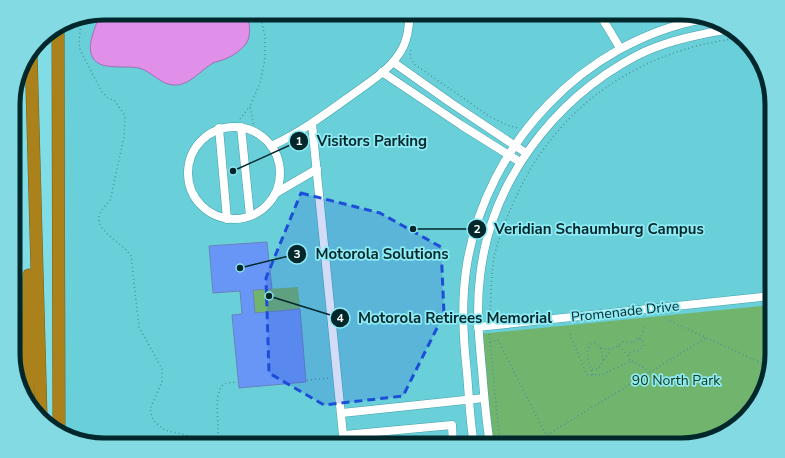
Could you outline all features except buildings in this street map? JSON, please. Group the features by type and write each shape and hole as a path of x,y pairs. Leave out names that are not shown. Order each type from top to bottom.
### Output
{"highway":[{"path":"58,33 59,425"},
{"path":"28,389 31,62"},
{"path":"31,62 41,410"}],"street":[{"path":"271,146 288,139 312,124 382,72 400,53 406,38 410,20"},
{"path":"603,20 620,48"},
{"path":"473,438 462,317 467,264 477,220 485,199 508,155 542,110 586,70 620,48 645,36 693,21"},
{"path":"489,438 478,327 478,295 480,275 489,233 497,207 520,162 559,113 603,75 637,56 665,44 708,32 721,30"},
{"path":"393,62 526,153"},
{"path":"382,72 520,162"},
{"path":"312,124 344,435 452,425 453,438"},
{"path":"237,127 250,216"},
{"path":"237,127 245,127 265,137 279,160 281,176 276,193 269,204 257,213 242,219 227,219 213,214 200,204 192,192 188,177 189,162 195,147 205,136 219,128 237,127"},
{"path":"219,128 227,219"},
{"path":"276,193 317,169"},
{"name":"Promenade Drive","path":"478,327 765,297"},
{"path":"342,413 484,398"}],"path":[{"path":"237,127 250,106 260,83 265,59 261,20"},
{"path":"81,23 79,40 80,50 102,92 115,101 125,116 124,136 110,201 104,206 100,214 99,224 104,232 125,247 131,256 139,327 162,369 162,382 150,410 153,420 164,430 186,435 191,438"},
{"path":"500,438 489,326 491,285 495,256 505,223 520,187 535,160 551,137 565,121 615,81 640,67 665,56 716,41 734,39"},
{"path":"411,47 410,57 414,64 489,116 507,125 516,127"},
{"path":"250,106 255,132"},
{"path":"670,321 764,364"},
{"path":"600,348 610,349 624,342 633,343 636,339 639,339 645,326"},
{"path":"570,334 588,375 601,375 630,361"},
{"path":"547,435 706,338"},
{"path":"628,354 632,351 637,352 641,349 644,344 642,339 639,339"},
{"path":"490,342 498,340 548,438"},
{"path":"593,375 587,353 591,344 595,343 600,348 604,362"},
{"path":"618,346 626,354 628,354 630,361 645,368 648,373"},
{"path":"592,369 598,369 604,362 610,349"},
{"path":"307,380 332,378"},
{"path":"218,438 217,406 219,393 221,387 225,384 237,382"}],"highlighted area":[{"path":"301,193 380,213 441,247 444,314 403,396 324,405 269,373 266,278"}],"shaded area":[{"path":"104,20 681,20 703,23 723,31 741,44 754,62 761,77 765,98 765,360 761,381 754,396 741,414 723,427 713,432 687,438 104,438 82,435 72,432 58,425 56,35 62,31 77,24"},
{"path":"104,20 248,20 249,26 249,37 244,46 232,56 213,63 195,77 179,85 165,83 139,68 101,65 96,62 91,53 90,47 97,21"}],"green space":[{"path":"298,287 300,309 255,313 253,290"},
{"name":"90 North Park","path":"765,306 765,360 761,381 754,396 741,414 723,427 713,432 687,438 489,438 479,334"}],"place":[{"name":"Visitors Parking","path":"233,171"},
{"name":"Veridian Schaumburg Campus","path":"413,229"},
{"name":"Motorola Solutions","path":"240,268"},
{"name":"Motorola Retirees Memorial","path":"269,296"}]}
